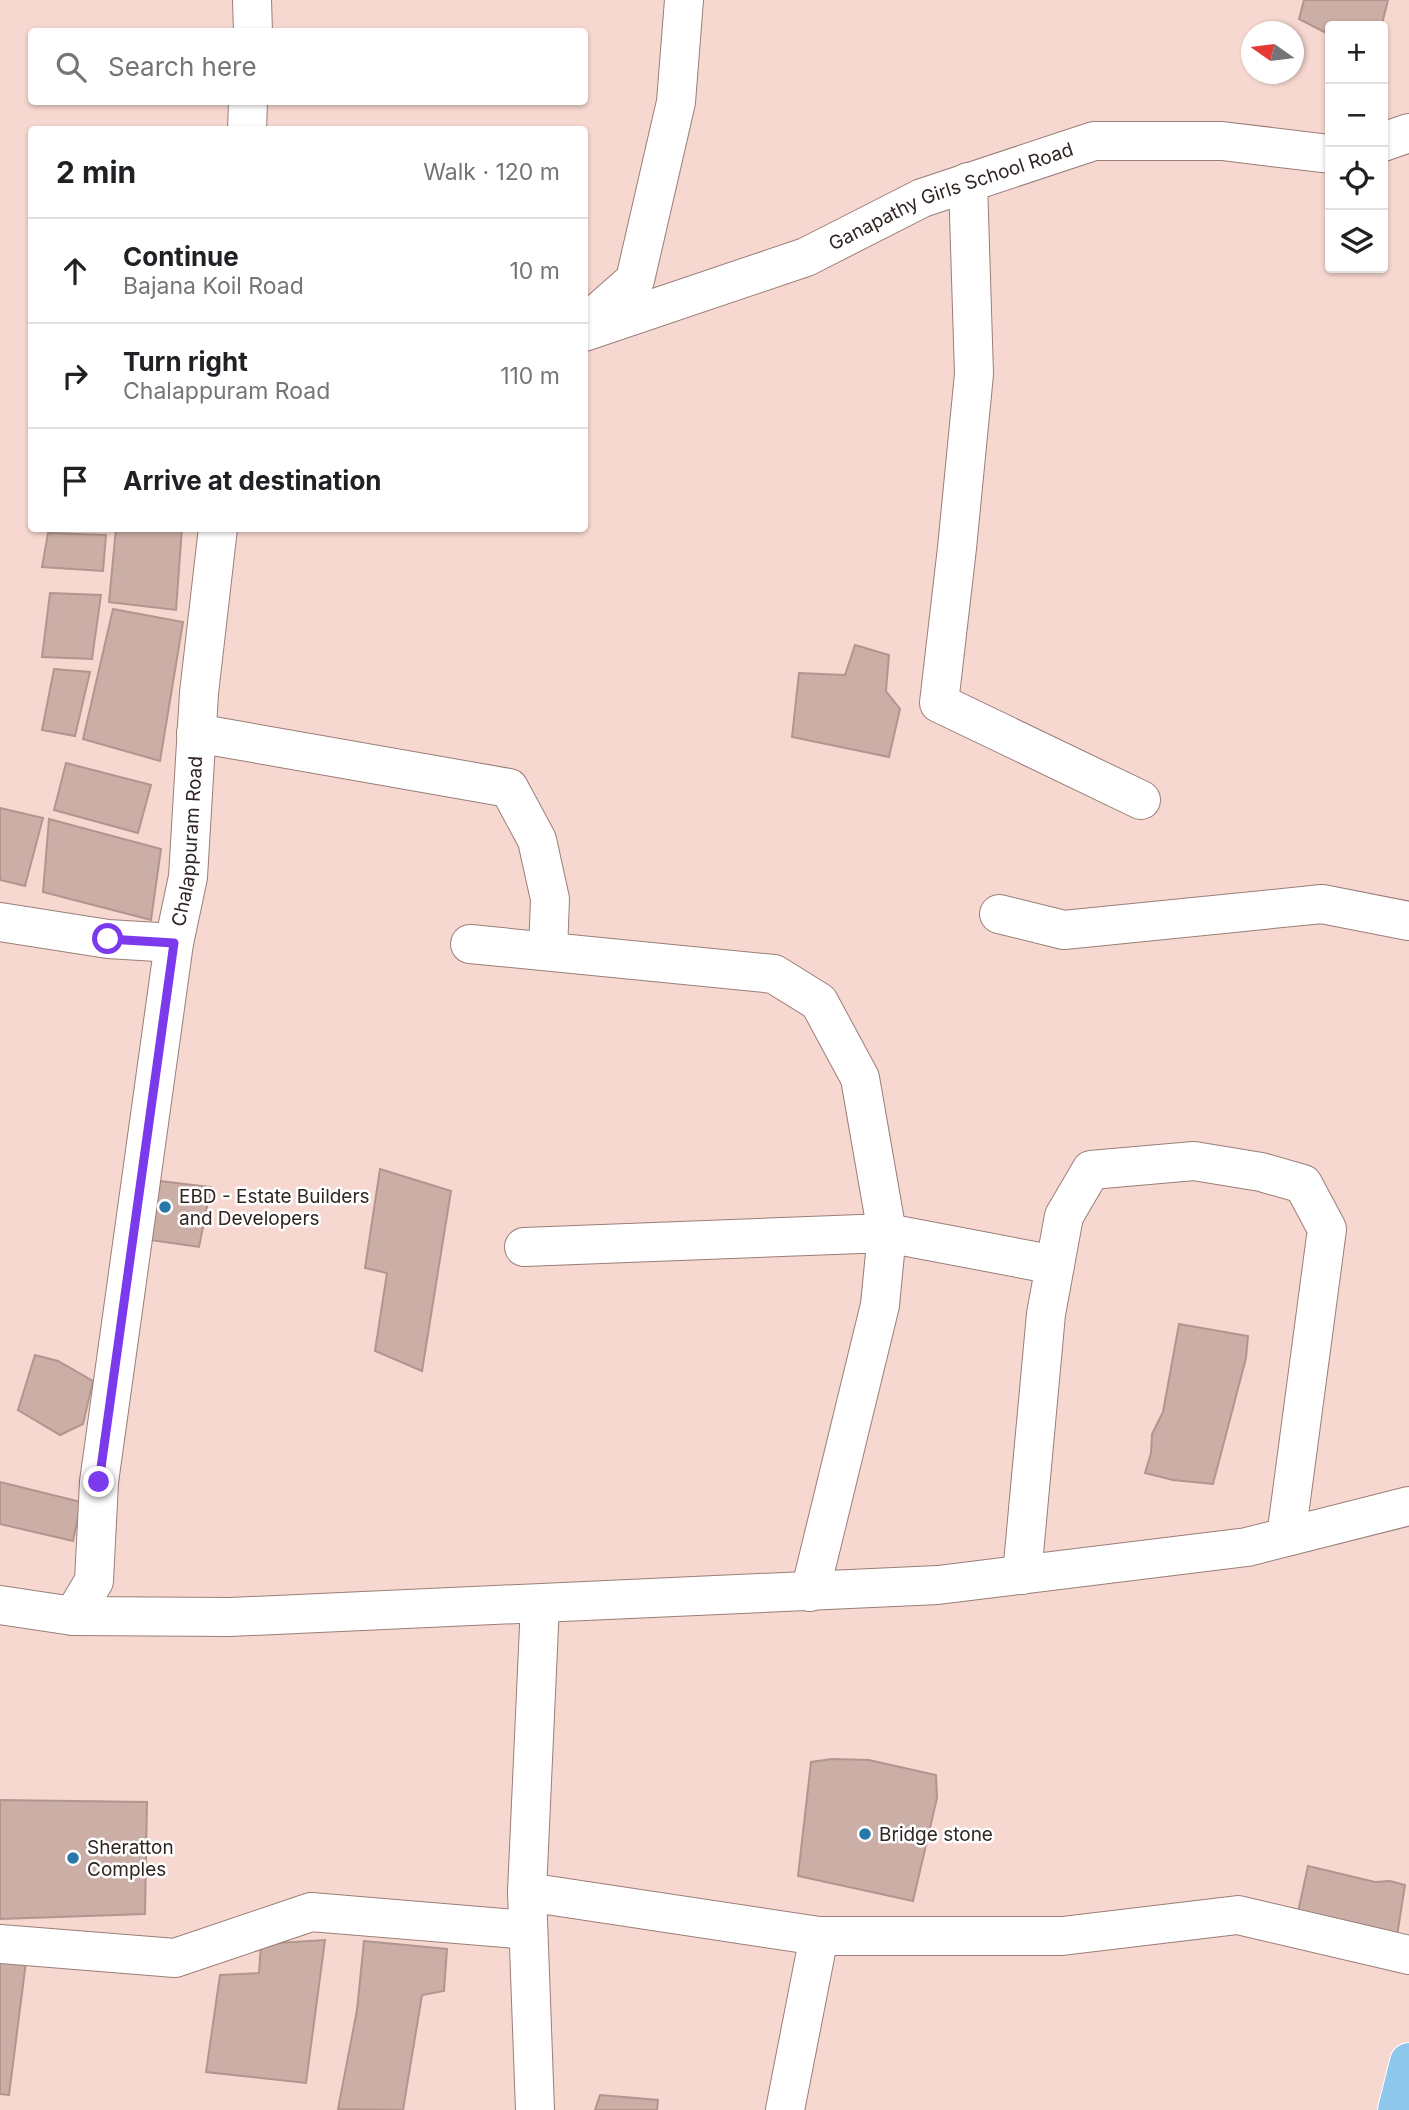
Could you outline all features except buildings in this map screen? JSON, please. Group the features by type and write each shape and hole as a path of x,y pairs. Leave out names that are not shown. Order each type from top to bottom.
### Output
{"main road":[{"path":"1397,2110 1409,2062"}],"street":[{"path":"252,0 253,28"},
{"path":"588,322 635,280 676,102 684,0"},
{"path":"247,126 248,105"},
{"path":"1388,140 1409,133"},
{"name":"Ganapathy Girls School Road","path":"588,331 806,257 922,198 1094,141 1222,141 1325,153"},
{"path":"968,182 974,374 939,703 1141,800"},
{"name":"Chalappuram Road","path":"73,1616 94,1581 99,1482 174,943 188,877 199,693 218,532"},
{"path":"197,733 509,788 537,840 550,899 548,951"},
{"path":"999,914 1064,930 1322,904 1409,921"},
{"path":"0,922 108,939 174,943"},
{"path":"470,944 774,974 819,1002 860,1078 887,1233 880,1305 810,1592"},
{"path":"1022,1574 1046,1314 1064,1216 1091,1170 1194,1161 1261,1171 1303,1184 1327,1229 1286,1536"},
{"path":"524,1247 887,1233 1055,1265"},
{"path":"0,1605 73,1616 230,1617 938,1585 1247,1547 1409,1506"},
{"path":"535,2110 527,1892 540,1604"},
{"path":"527,1892 819,1936 1062,1936 1238,1915 1409,1955"},
{"path":"0,1944 175,1958 311,1912 528,1930"},
{"path":"785,2110 819,1936"}],"place":[{"name":"EBD - Estate Builders and Developers","path":"165,1207"},
{"name":"Bridge stone","path":"865,1834"},
{"name":"Sheratton Comples","path":"73,1858"}],"route":[{"path":"99,1482 174,943 108,939"}]}
